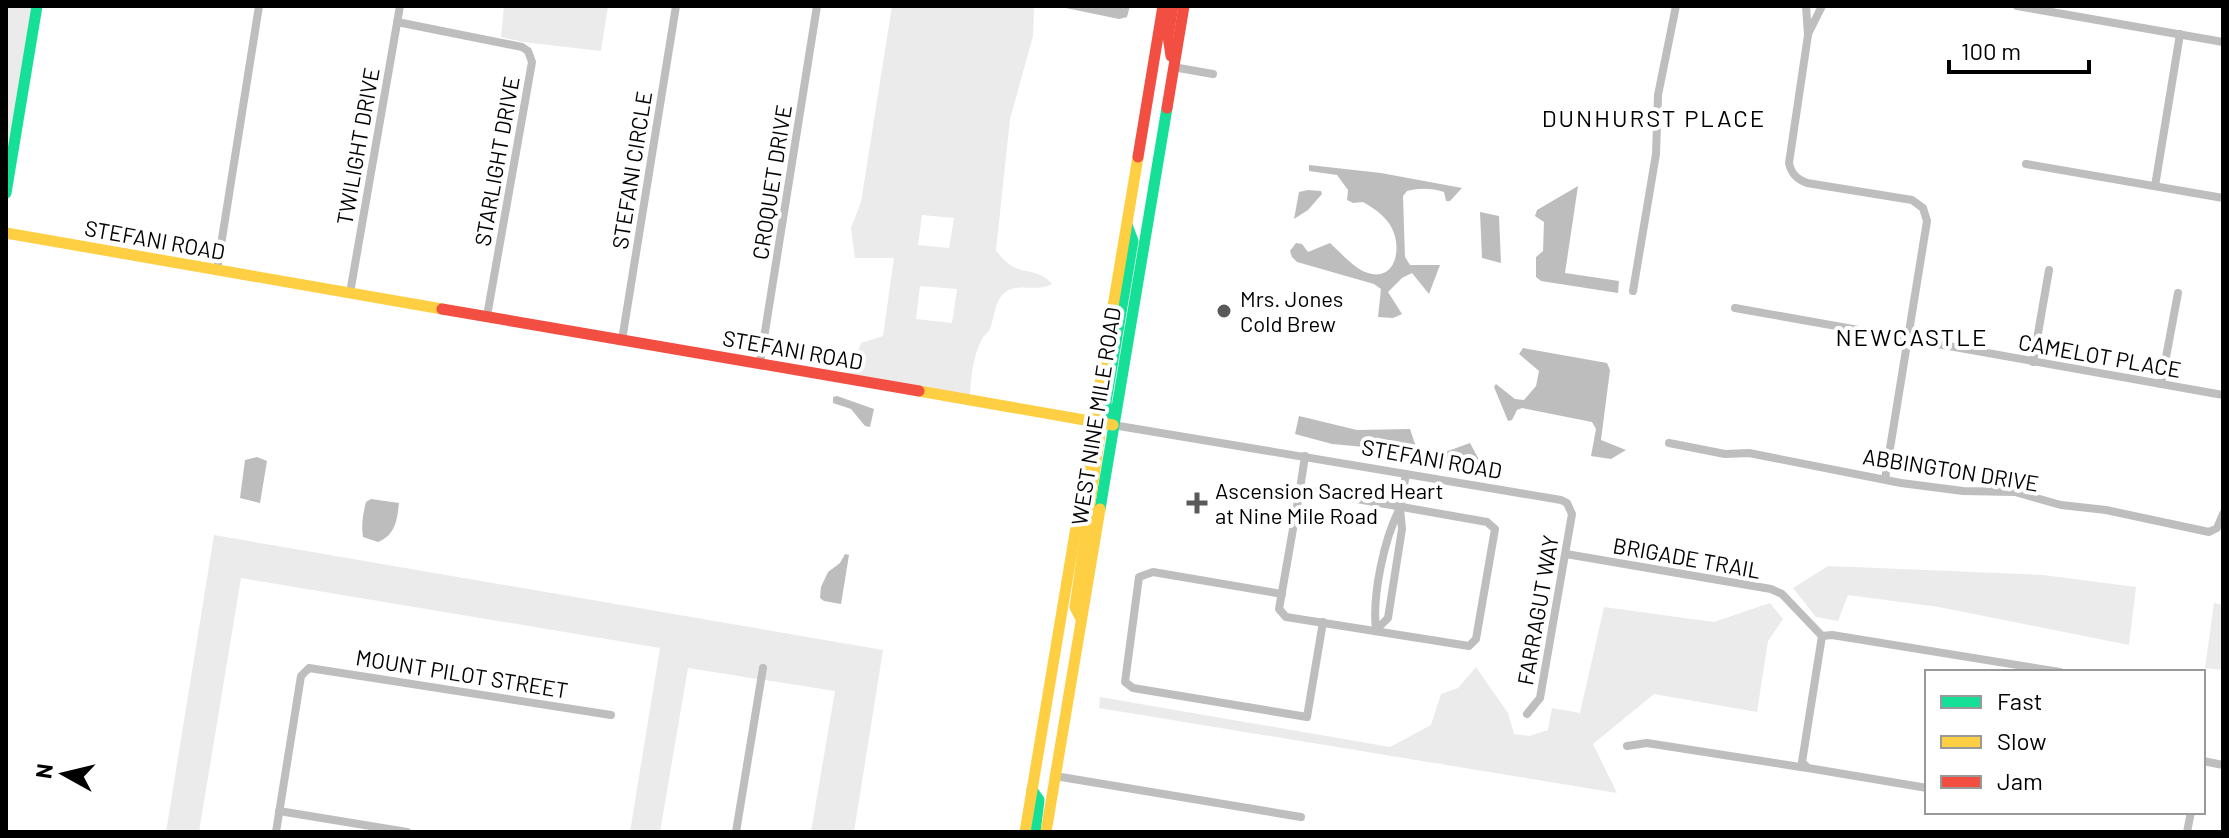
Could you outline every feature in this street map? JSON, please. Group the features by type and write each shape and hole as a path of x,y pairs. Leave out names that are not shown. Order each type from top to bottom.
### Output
{"main road":[{"path":"6,193 37,6"},
{"name":"WEST NINE MILE ROAD","path":"1025,832 1163,6"},
{"path":"1173,6 1168,36 1173,67"},
{"name":"WEST NINE MILE ROAD","path":"1046,832 1184,6"},
{"path":"1113,425 1106,412 1106,402 1133,241 1126,222"},
{"name":"STEFANI ROAD","path":"6,233 1113,425"},
{"path":"1081,620 1075,607 1100,434 1093,421"},
{"path":"1032,790 1039,800 1035,832"}],"street":[{"path":"217,270 259,6"},
{"name":"TWILIGHT DRIVE","path":"350,293 400,6"},
{"name":"STEFANI CIRCLE","path":"622,340 676,6"},
{"name":"CROQUET DRIVE","path":"760,363 817,6"},
{"path":"1633,291 1656,154 1658,95 1676,6"},
{"path":"1806,6 1808,35 1789,163 1794,176 1807,183 1912,200 1923,208 1927,225 1885,479"},
{"path":"1808,35 1822,6"},
{"path":"2017,6 2223,42"},
{"name":"STARLIGHT DRIVE","path":"397,22 522,47 531,56 487,316"},
{"path":"2155,186 2180,34"},
{"path":"1173,67 1213,74"},
{"path":"2026,164 2223,198"},
{"path":"2033,362 2049,270"},
{"path":"2161,384 2178,293"},
{"name":"CAMELOT PLACE","path":"1735,308 2223,395"},
{"name":"STEFANI ROAD","path":"1113,425 1561,500 1571,509"},
{"name":"ABBINGTON DRIVE","path":"1669,443 1725,454 1749,453 1963,491 2015,492 2061,505 2106,510 2209,532 2217,528 2223,517"},
{"path":"1300,489 1487,522 1495,529 1476,639 1469,646 1286,617 1279,609 1305,456"},
{"path":"1376,630 1388,618 1402,529 1400,508 1406,474"},
{"path":"1376,630 1374,614 1389,529 1400,508"},
{"name":"FARRAGUT WAY","path":"1527,714 1540,698 1571,509"},
{"name":"BRIGADE TRAIL","path":"1566,554 1771,589 1782,594 1822,636"},
{"path":"1282,594 1153,572 1139,577 1125,682 1133,688 1307,717 1323,622"},
{"path":"1808,768 1802,762 1822,636 1832,635 2048,670"},
{"name":"MOUNT PILOT STREET","path":"279,811 301,676 307,669 321,667 611,715"},
{"path":"736,832 763,668"},
{"path":"1627,746 1647,743 1925,788"},
{"path":"1055,776 1301,817"},
{"path":"276,832 279,811 407,832"}],"shaded area":[{"path":"6,6 37,6 6,193"},
{"path":"504,6 608,6 601,51 501,37"},
{"path":"892,6 1032,6 1033,36 1010,119 996,250 1011,265 1039,274 1052,284 1014,288 1000,297 990,329 976,352 970,395 850,374 861,343 883,336 894,258 855,258 851,228 861,202","holes":["922,215 954,218 949,248 918,245","920,286 957,289 952,323 916,319"]},
{"path":"1056,6 1130,6 1127,17 1119,19"},
{"path":"1309,165 1381,173 1462,188 1450,201 1446,201 1444,192 1430,189 1407,191 1403,196 1405,257 1410,265 1440,265 1429,294 1412,273 1388,292 1402,314 1393,318 1378,317 1381,289 1374,284 1297,262 1292,257 1290,251 1296,243 1302,244 1308,252 1330,243 1356,266 1376,274 1385,272 1395,259 1396,240 1385,219 1363,202 1347,200 1348,190 1337,175 1309,171"},
{"path":"1578,186 1565,273 1619,281 1618,293 1541,281 1536,277 1536,257 1543,251 1544,222 1535,216 1537,210"},
{"path":"1321,191 1322,194 1308,210 1294,219 1299,192"},
{"path":"1480,212 1499,216 1501,263 1482,258"},
{"path":"1523,348 1607,363 1610,370 1601,440 1626,450 1611,459 1591,456 1596,429 1592,422 1522,408 1508,421 1494,387 1496,384 1515,399 1524,400 1536,386 1539,371 1519,354"},
{"path":"833,397 874,409 870,427 865,426 851,409 833,403"},
{"path":"1299,416 1357,430 1410,429 1416,447 1423,454 1445,452 1470,443 1483,467 1386,449 1332,444 1295,434"},
{"path":"257,457 267,461 260,503 240,498 245,460"},
{"path":"371,499 399,503 394,527 378,542 363,537 364,511 366,502"},
{"path":"214,535 883,650 854,832 811,832 835,691 688,668 660,832 630,832 660,648 241,578 199,832 166,832"},
{"path":"845,554 849,555 841,604 824,601 820,598 821,587 828,572 840,563"},
{"path":"1828,566 2043,575 2136,587 2129,645 1939,607 1848,595 1838,621 1816,617 1793,588"},
{"path":"1770,603 1783,619 1768,641 1757,712 1654,694 1593,744 1617,793 1099,708 1100,697 1390,747 1431,725 1441,694 1458,688 1476,667 1508,713 1514,734 1529,736 1548,730 1552,708 1580,713 1604,607 1714,622"},
{"path":"2214,603 2223,605 2223,670 2205,668"}],"traffic: fast":[{"path":"6,193 37,6"},
{"path":"1100,509 1167,108"},
{"path":"1113,425 1108,419 1106,402 1133,241 1127,225"},
{"path":"1032,790 1039,800 1035,832"}],"traffic: slow":[{"path":"1025,832 1138,157"},
{"path":"6,233 442,309"},
{"path":"919,391 1113,425"},
{"path":"1080,617 1075,607 1100,434 1093,421"},
{"path":"1046,832 1100,509"}],"traffic: jam":[{"path":"1138,157 1163,6"},
{"path":"1171,56 1168,36 1173,6"},
{"path":"1167,108 1184,6"},
{"path":"442,309 919,391"}],"place":[{"name":"Mrs. Jones Cold Brew","path":"1224,311"},
{"name":"Ascension Sacred Heart at Nine Mile Road","path":"1197,503"}],"district":[{"name":"DUNHURST PLACE","path":"1654,117"},
{"name":"NEWCASTLE","path":"1912,336"}]}
